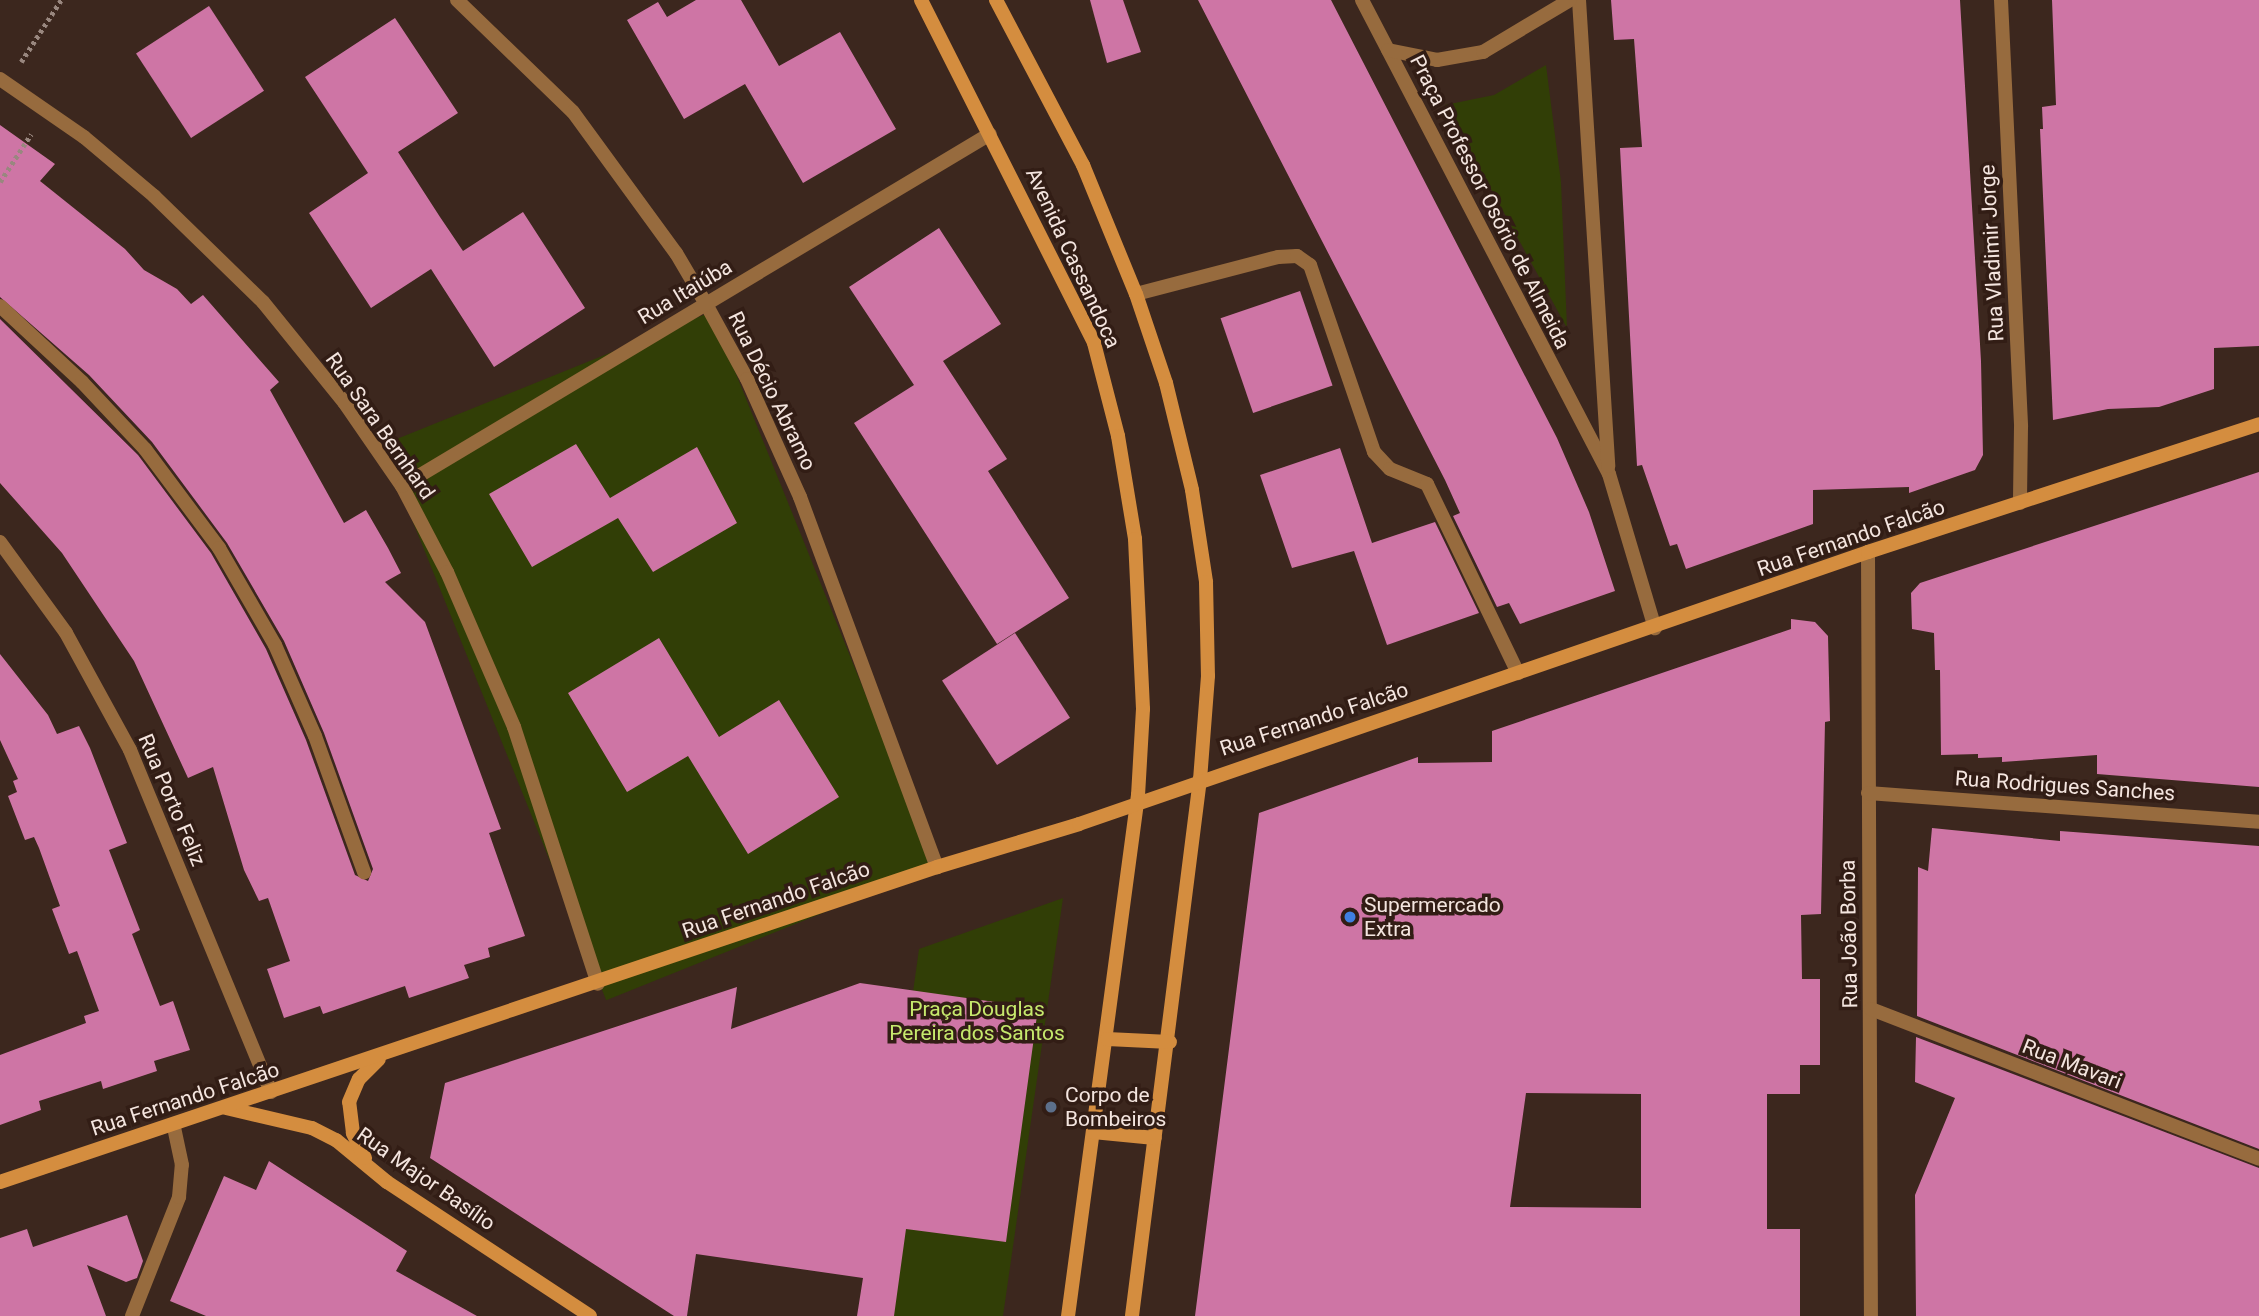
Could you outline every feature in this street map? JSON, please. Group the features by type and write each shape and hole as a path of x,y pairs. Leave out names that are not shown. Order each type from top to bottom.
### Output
{"main road":[{"name":"Avenida Cassandoca","path":"921,0 1094,343 1118,436 1135,539 1143,709 1137,803 1068,1316"},
{"name":"Avenida Cassandoca","path":"996,0 1083,166 1136,294 1166,383 1192,490 1206,582 1208,676 1200,779 1170,1042 1132,1316"},
{"name":"Rua Fernando Falcão","path":"0,1182 1656,628 1868,552 2259,424"},
{"path":"1107,1039 1170,1042"},
{"name":"Rua Fernando Falcão","path":"383,1056 359,1079 349,1102 357,1146 387,1182"},
{"name":"Rua Major Basílio","path":"224,1108 312,1128 336,1140 387,1182 590,1316"},
{"path":"1093,1132 1156,1138"}],"street":[{"name":"Rua Décio Abramo","path":"457,0 573,112 676,253 706,304 747,379 800,497 937,867"},
{"path":"1362,0 1388,50"},
{"name":"Praça Professor Osório de Almeida","path":"1388,50 1437,60 1483,52 1570,0"},
{"name":"Praça Professor Osório de Almeida","path":"1579,0 1609,474"},
{"name":"Rua Vladimir Jorge","path":"2001,0 2021,427 2020,503"},
{"name":"Praça Professor Osório de Almeida","path":"1388,50 1609,474 1656,628"},
{"name":"Rua Sara Bernhard","path":"4,81 47,109 154,196 263,302 344,402 402,486 447,572 514,727 597,984"},
{"name":"Rua Itaiúba","path":"402,486 990,134"},
{"path":"1136,294 1278,257 1297,256 1310,265 1374,452 1390,468 1427,484 1518,673"},
{"path":"0,306 82,382 145,449 219,548 275,645 315,736 364,872"},
{"name":"Rua Porto Feliz","path":"0,542 66,633 130,750 271,1092"},
{"name":"Rua João Borba","path":"1868,552 1871,1316"},
{"name":"Rua Rodrigues Sanches","path":"1868,793 2259,822"},
{"name":"Rua Mavari","path":"1871,1009 2259,1159"},
{"path":"132,1316 179,1197 182,1165 174,1126"}],"path":[{"path":"4,81 61,0"},
{"path":"0,182 47,109"}],"green space":[{"path":"1546,65 1561,182 1567,328 1445,105 1494,95"},
{"path":"711,312 935,867 606,1000 382,445"},
{"name":"Praça Douglas Pereira dos Santos","path":"1063,898 1003,1316 868,1316 919,949"}],"building":[{"path":"696,0 741,0 779,66 840,32 896,129 803,183 745,84 684,119 627,20 658,2 667,17"},
{"path":"1090,0 1123,0 1141,52 1107,63"},
{"path":"1198,0 1331,0 1557,438 1589,512 1615,591 1520,624 1509,603 1497,607 1453,516 1460,513 1445,480"},
{"path":"1611,0 1960,0 1981,361 1983,455 1975,470 1909,493 1909,487 1813,490 1813,524 1686,569 1677,544 1670,546 1642,465 1637,466 1620,148 1642,147 1634,39 1614,40"},
{"path":"2052,0 2259,0 2259,346 2214,348 2214,389 2159,407 2108,409 2053,420 2040,129 2043,129 2042,107 2056,105"},
{"path":"209,6 264,91 191,138 136,53"},
{"path":"395,18 458,113 398,152 440,217 463,251 523,212 585,308 494,367 431,269 371,308 309,213 368,173 305,77"},
{"path":"0,125 55,164 40,181 125,249 144,270 177,289 191,304 203,295 279,382 270,390 344,523 366,510 388,548 401,573 385,582 425,622 501,829 489,833 525,936 488,948 490,957 464,965 469,978 409,998 405,986 323,1014 320,1006 284,1018 267,969 290,961 268,898 259,901 244,870 213,767 188,778 134,661 62,553 0,483 0,319 138,455 211,553 266,649 306,740 355,875 368,881 373,869 324,733 284,641 227,543 152,442 89,375 0,297"},
{"path":"939,228 1001,324 943,361 1007,459 988,471 1069,598 997,644 854,423 914,385 849,287"},
{"path":"1300,291 1333,386 1253,413 1221,318"},
{"path":"576,444 610,498 697,447 737,523 653,572 618,518 532,567 489,494"},
{"path":"1340,448 1372,543 1435,522 1479,613 1387,645 1354,551 1292,568 1260,475"},
{"path":"2259,472 2259,787 2097,774 2097,755 2002,762 2002,757 1978,758 1978,754 1941,755 1940,670 1935,670 1934,633 1912,629 1911,593 1920,583"},
{"path":"1791,619 1815,622 1828,636 1830,721 1825,722 1821,914 1801,915 1802,979 1820,979 1820,1065 1800,1065 1800,1094 1767,1094 1767,1229 1800,1229 1800,1316 1195,1316 1259,813 1418,757 1418,763 1492,762 1492,731 1791,629","holes":["1526,1093 1641,1094 1641,1208 1510,1207"]},
{"path":"1015,633 1070,718 997,765 942,680"},
{"path":"659,638 719,737 779,700 839,797 748,854 688,756 627,792 568,693"},
{"path":"0,654 48,715 57,734 79,726 90,748 127,843 109,850 140,930 132,934 160,1006 173,1001 190,1050 154,1061 157,1071 103,1089 101,1081 39,1101 41,1110 0,1125 0,1055 86,1023 84,1016 99,1011 77,951 69,954 52,909 60,906 39,848 34,837 25,840 8,796 17,792 13,781 18,779 0,740"},
{"path":"1932,828 2060,841 2060,831 2259,846 2259,1149 1917,1016 1918,867 1928,871"},
{"path":"860,983 1038,1008 1006,1242 906,1229 894,1316 857,1316 863,1278 696,1254 687,1316 674,1316 430,1158 445,1083 737,987 731,1029"},
{"path":"1916,1037 2259,1168 2259,1316 1916,1316 1915,1195 1955,1098 1915,1082"},
{"path":"269,1161 407,1251 396,1271 477,1316 206,1316 170,1301 224,1176 256,1190"},
{"path":"127,1215 143,1261 137,1278 126,1282 87,1265 106,1316 0,1316 0,1238 27,1229 33,1247"}],"place":[{"name":"Supermercado Extra","path":"1350,917"},
{"name":"Corpo de Bombeiros","path":"1051,1107"}]}
